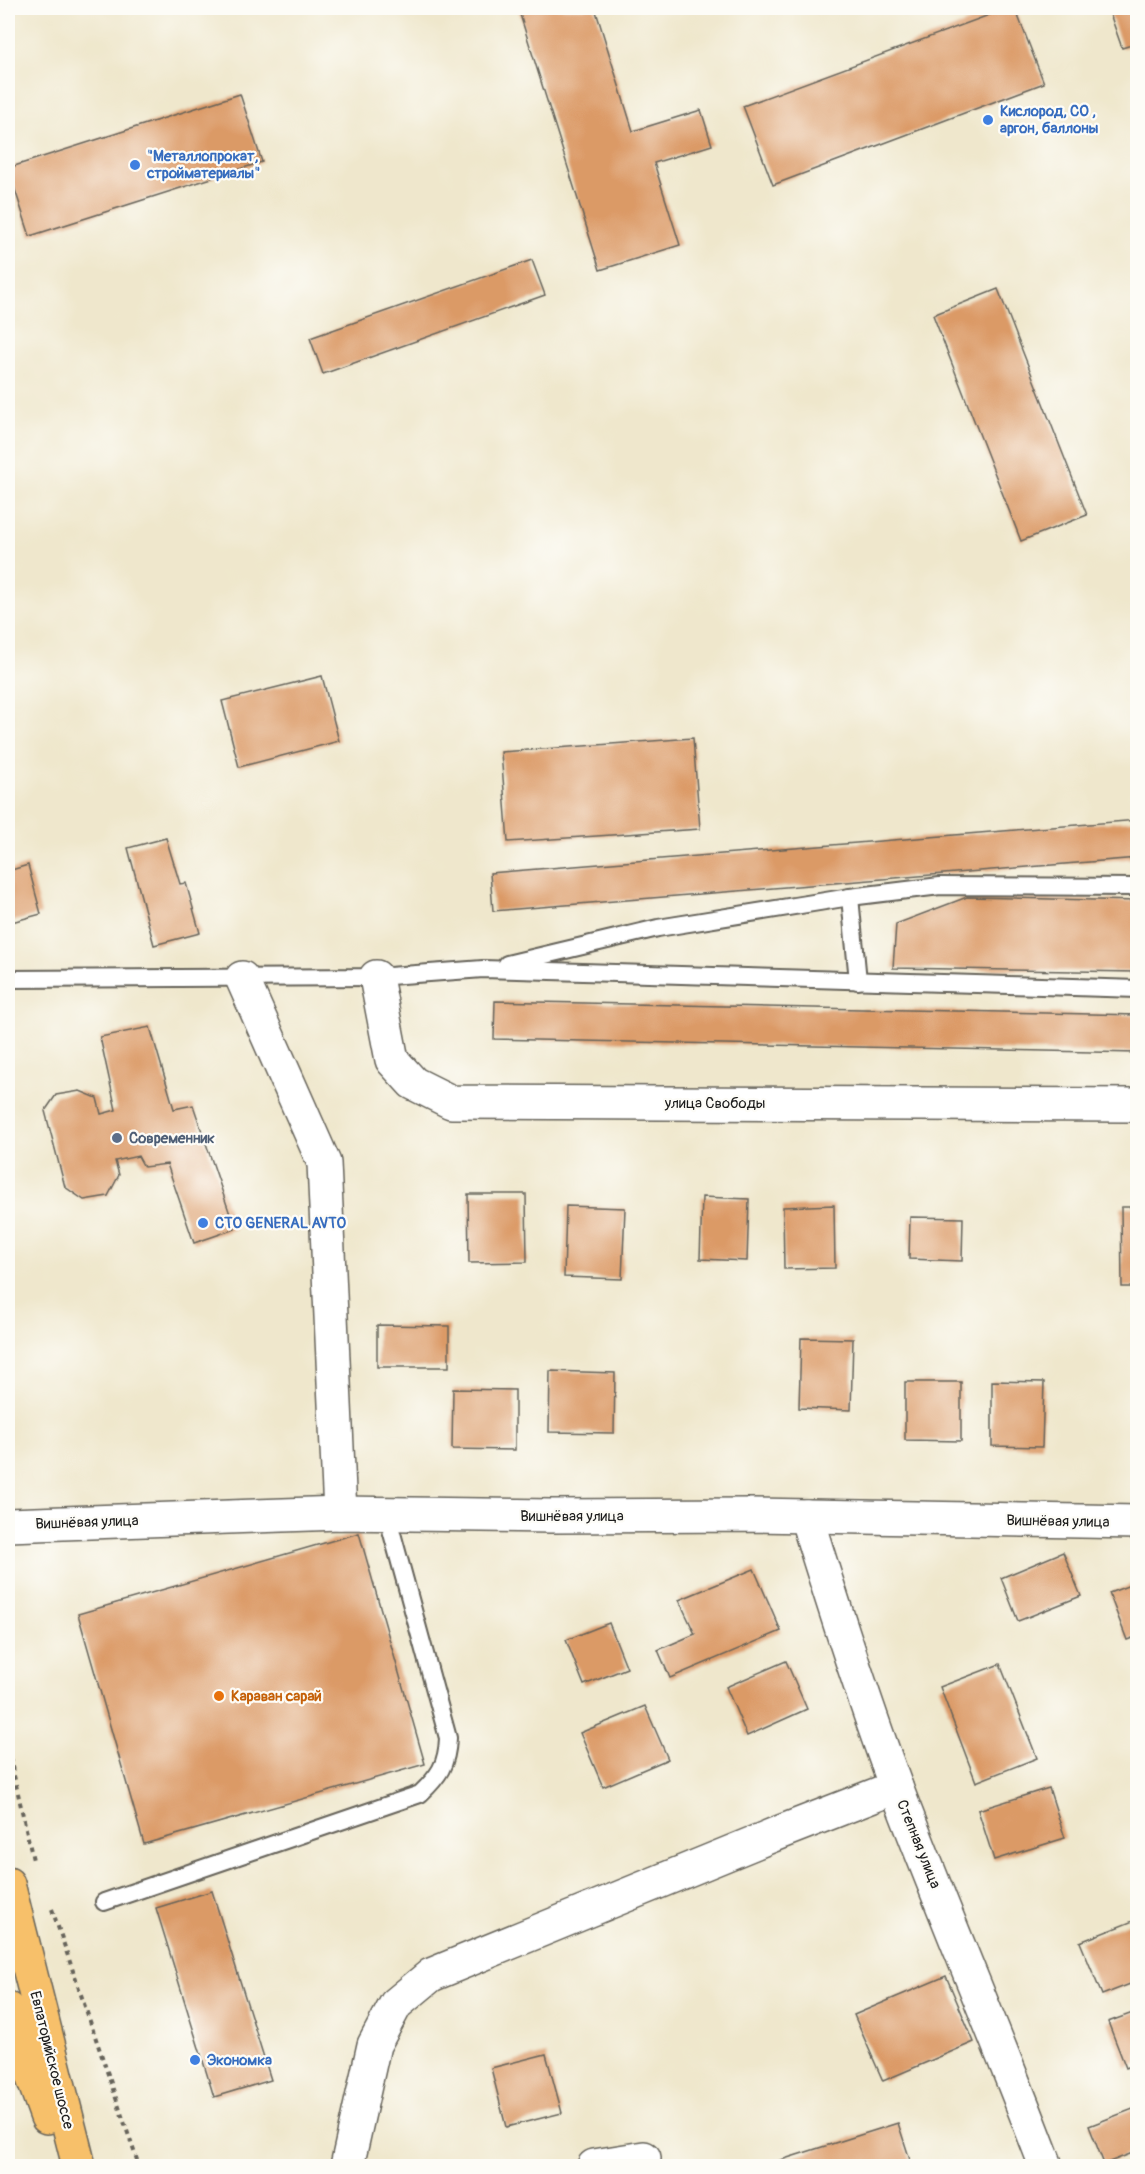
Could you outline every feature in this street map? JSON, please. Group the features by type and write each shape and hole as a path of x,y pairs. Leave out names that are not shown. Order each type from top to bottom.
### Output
{"main road":[{"name":"Евпаторийское шоссе","path":"22,1877 79,2166"},
{"name":"Евпаторийское шоссе","path":"8,2009 66,2166"}],"street":[{"name":"улица Свободы","path":"376,977 392,1060 413,1083 451,1102 1137,1105"},
{"path":"242,978 324,1163 340,1513"},
{"name":"Вишнёвая улица","path":"8,1525 340,1513 806,1516 1137,1522"},
{"name":"Степная улица","path":"806,1516 831,1599 896,1787 1005,2057 1046,2166"},
{"path":"347,2166 374,2045 396,2004 431,1975 896,1787"},
{"path":"594,2166 644,2158"}],"lane":[{"path":"483,969 658,928 850,897 940,886 1137,887"},
{"path":"850,897 858,981"},
{"path":"8,979 376,977 483,969 1137,989"},
{"path":"104,1902 420,1794 436,1779 447,1757 448,1738 387,1515"}],"path":[{"path":"8,1749 22,1877"},
{"path":"47,1899 140,2166"}],"building":[{"path":"518,8 595,8 633,131 701,110 712,145 654,163 680,245 600,270"},
{"path":"1008,8 1015,8 1044,83 773,185 743,106"},
{"path":"1108,8 1138,8 1138,43 1122,48"},
{"name":"\"Металлопрокат, стройматериалы\"","path":"240,94 262,162 30,236 8,168"},
{"path":"532,260 545,295 323,374 310,338"},
{"path":"998,289 1087,515 1021,541 933,315"},
{"path":"322,676 339,741 239,767 222,701"},
{"path":"693,738 700,829 508,842 501,752"},
{"path":"1138,820 1138,858 493,911 490,873"},
{"path":"166,838 180,884 186,883 200,933 154,945 128,848"},
{"path":"28,865 41,914 8,923 8,871"},
{"path":"967,897 1138,901 1138,972 893,968 896,924"},
{"path":"495,1001 1138,1015 1138,1053 494,1039"},
{"path":"150,1027 174,1109 193,1105 235,1229 194,1243 167,1164 144,1167 138,1156 115,1161 119,1175 108,1196 84,1200 65,1187 45,1111 56,1095 80,1091 97,1098 101,1114 116,1110 100,1037"},
{"path":"468,1194 526,1194 527,1262 469,1263"},
{"path":"702,1197 749,1199 747,1261 700,1259"},
{"path":"834,1205 835,1268 784,1269 783,1207"},
{"path":"566,1206 625,1208 622,1279 564,1277"},
{"path":"1121,1207 1138,1207 1138,1287 1122,1287"},
{"path":"910,1217 963,1218 962,1261 909,1259"},
{"path":"377,1325 449,1326 449,1367 377,1367"},
{"path":"801,1338 853,1339 851,1410 799,1408"},
{"path":"550,1371 615,1373 614,1433 549,1432"},
{"path":"992,1381 1044,1382 1042,1447 992,1446"},
{"path":"905,1382 961,1382 961,1441 905,1440"},
{"path":"453,1389 515,1390 515,1450 452,1449"},
{"path":"359,1533 425,1764 144,1844 78,1614"},
{"path":"1063,1552 1081,1596 1018,1621 1001,1578"},
{"path":"754,1569 781,1631 670,1678 658,1650 695,1634 679,1600"},
{"path":"1138,1582 1138,1636 1127,1640 1109,1593"},
{"path":"609,1623 627,1668 584,1685 566,1640"},
{"path":"786,1661 807,1709 747,1736 726,1687"},
{"path":"1000,1664 1037,1758 976,1782 940,1687"},
{"path":"645,1706 668,1759 603,1787 580,1733"},
{"path":"1049,1788 1065,1838 994,1860 978,1810"},
{"path":"212,1891 271,2080 214,2097 156,1908"},
{"path":"1138,1919 1138,1981 1102,1995 1080,1942"},
{"path":"946,1976 974,2042 883,2081 854,2015"},
{"path":"1138,2011 1138,2063 1126,2068 1108,2022"},
{"path":"546,2054 562,2113 506,2127 491,2068"},
{"path":"1138,2107 1138,2151 1104,2164 1089,2126"},
{"path":"898,2123 912,2166 762,2166"}],"place":[{"name":"Кислород, СО , аргон, баллоны","path":"988,120"},
{"name":"\"Металлопрокат, стройматериалы\"","path":"135,165"},
{"name":"Современник","path":"117,1138"},
{"name":"СТО GENERAL AVTO","path":"203,1223"},
{"name":"Караван сарай","path":"219,1696"},
{"name":"Экономка","path":"195,2060"}]}
